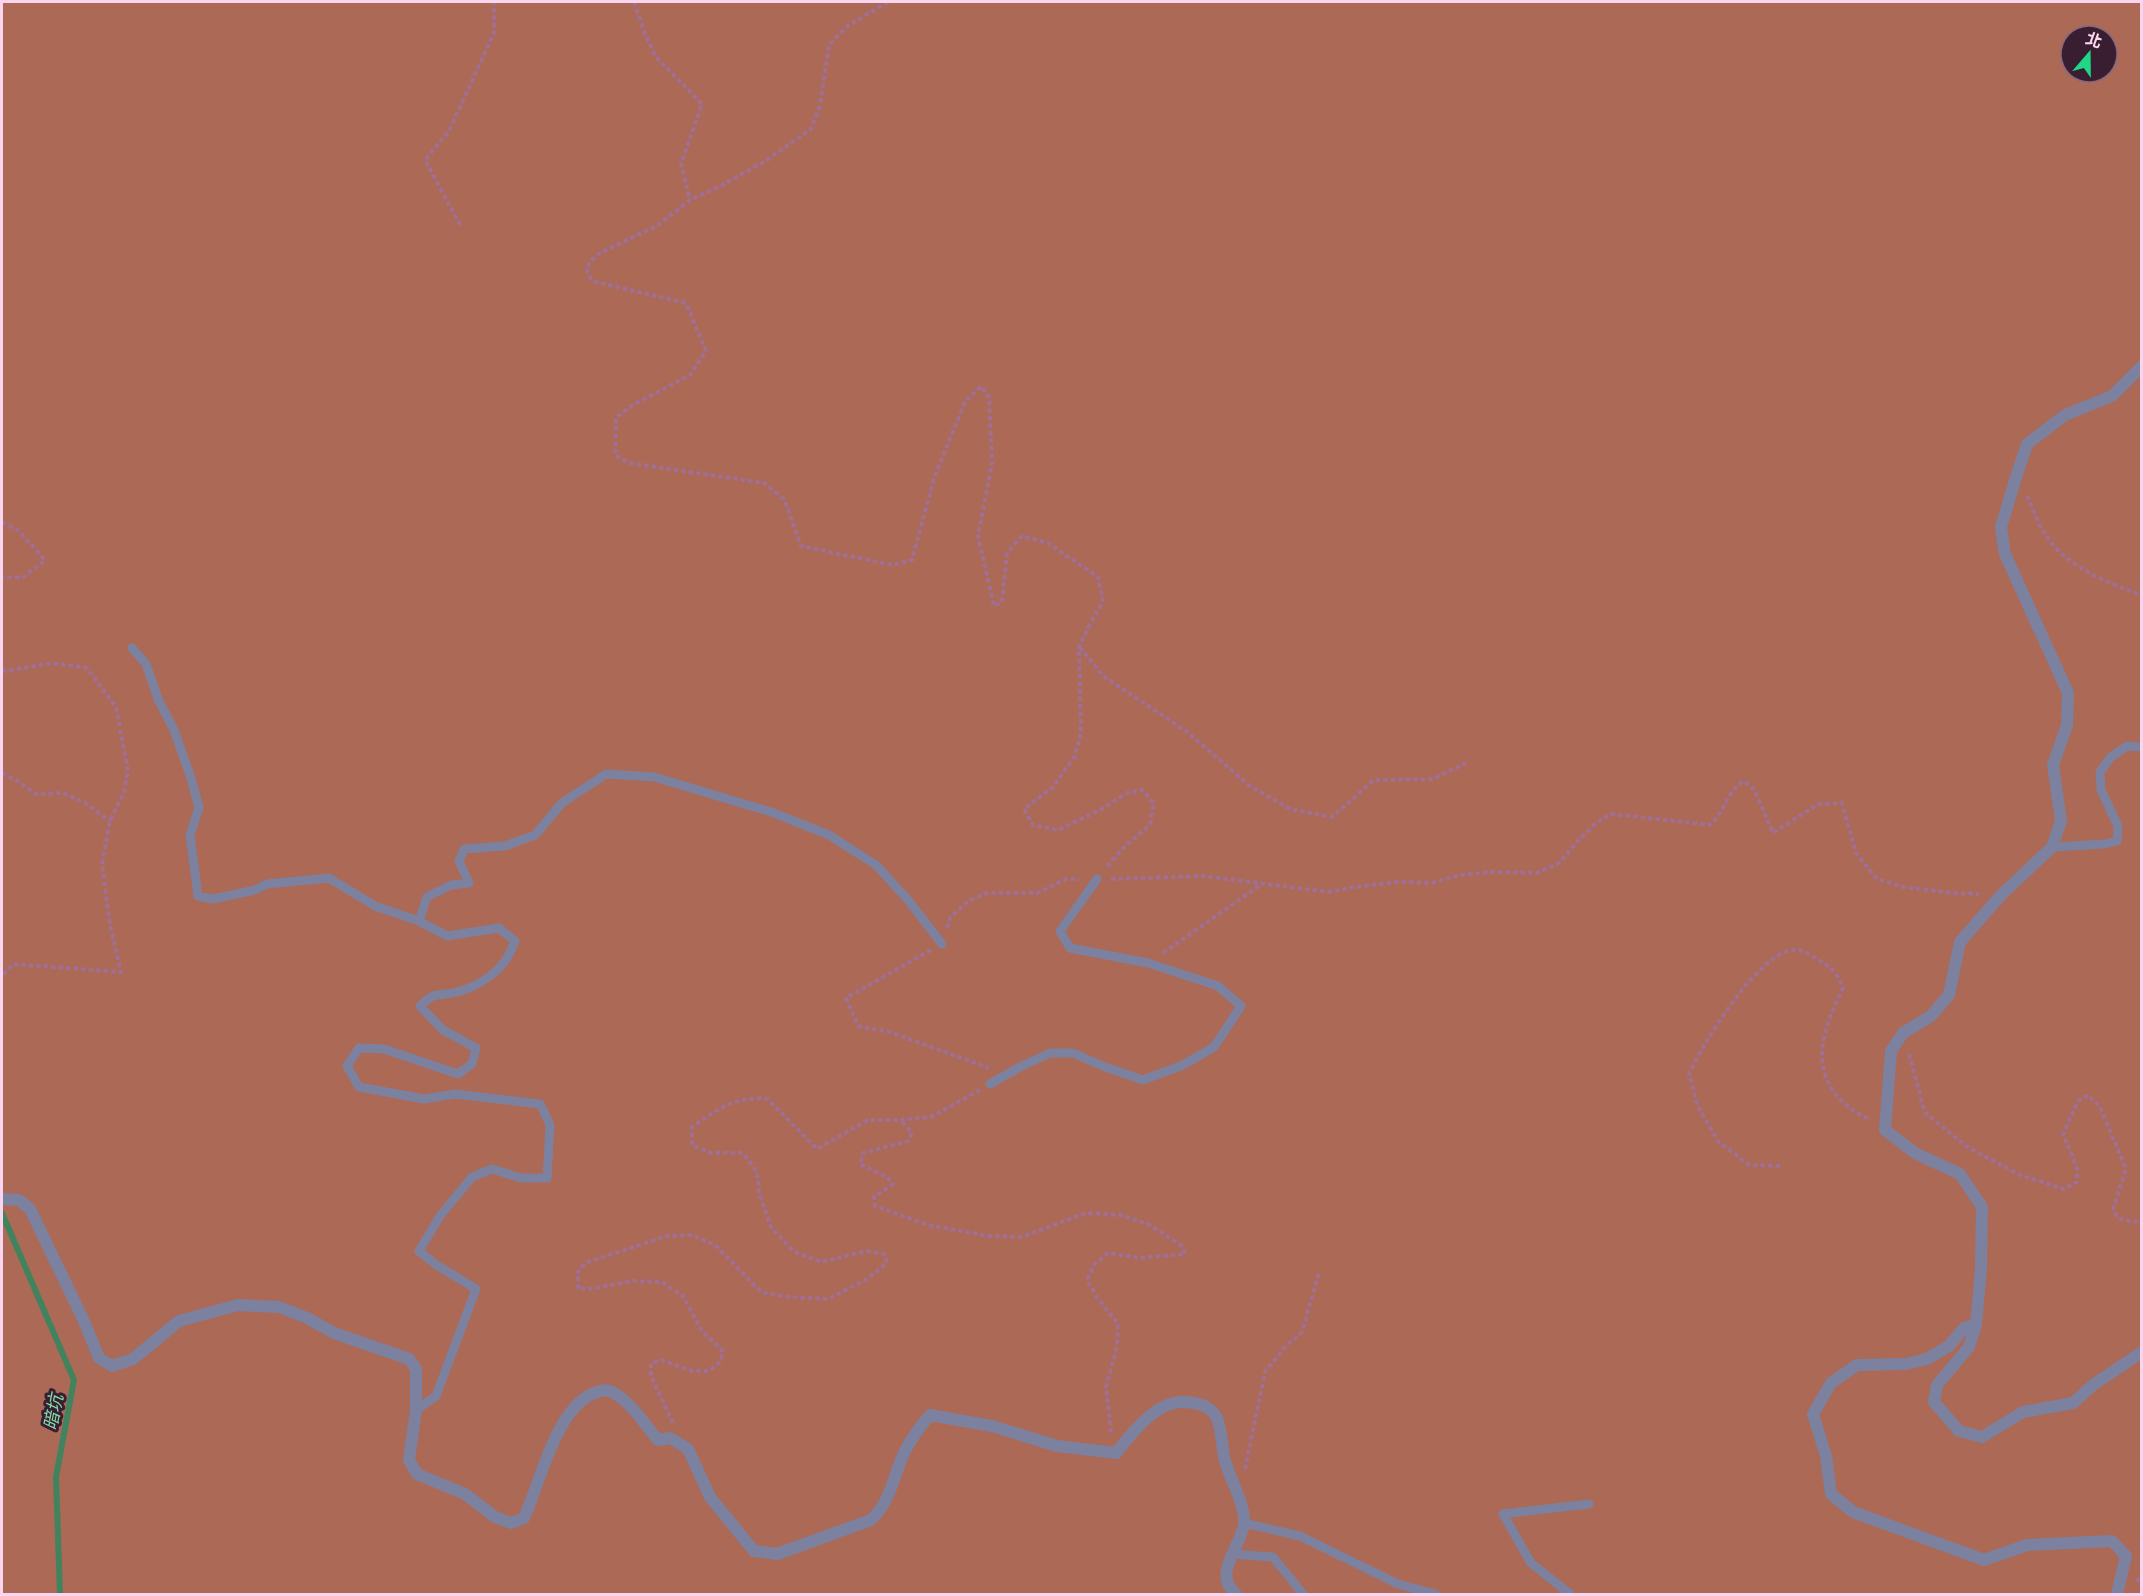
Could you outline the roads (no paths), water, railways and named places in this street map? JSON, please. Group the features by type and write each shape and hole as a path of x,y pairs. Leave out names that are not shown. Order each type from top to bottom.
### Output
{"street":[{"path":"2142,366 2112,396 2065,415 2027,444 2001,527 2005,554 2068,693 2067,725 2052,765 2061,821 2052,846 2001,894 1960,942 1949,995 1931,1016 1903,1033 1891,1051 1885,1130 1915,1153 1960,1174 1982,1207 1981,1269 1976,1324 1969,1347 1937,1385 1934,1402 1959,1431 1982,1437 2023,1412 2073,1403 2093,1385 2142,1352"},
{"path":"2,1200 19,1200 30,1209 83,1319 99,1358 112,1366 133,1359 180,1321 237,1305 279,1307 307,1318 334,1333 410,1359 416,1369 416,1410 409,1460 417,1473 465,1494 495,1517 511,1523 524,1518 543,1464 569,1413 582,1399 600,1390 612,1391 629,1405 658,1440 670,1438 688,1449 710,1497 754,1551 777,1554 872,1520 883,1509 905,1452 919,1427 930,1415 993,1426 1057,1446 1116,1452 1150,1414 1178,1402 1203,1404 1217,1417 1224,1460 1239,1499 1244,1523 1225,1571 1232,1591 1236,1594"},
{"path":"1976,1324 1964,1328 1949,1346 1927,1359 1906,1364 1857,1365 1831,1383 1813,1414 1826,1455 1831,1494 1853,1512 1984,1560 2027,1545 2112,1541 2126,1556 2117,1594"}],"lane":[{"path":"132,648 146,664 158,699 174,730 191,777 199,808 190,835 198,896 213,899 255,890 267,884 329,878 375,906 419,921 447,936 499,928 515,941 504,962 486,978 471,988 454,993 431,995 420,1006 443,1030 476,1048 472,1064 458,1074 384,1049 359,1048 347,1066 359,1087 424,1099 455,1094 540,1104 550,1125 548,1178 521,1178 492,1169 472,1177 440,1216 419,1251 435,1264 476,1289 436,1396 416,1410"},
{"path":"2052,846 2117,841 2118,826 2101,790 2100,772 2111,757 2127,746 2142,747"},
{"path":"419,921 427,897 451,885 470,883 459,861 464,849 505,846 535,835 562,803 606,774 654,777 771,812 829,835 876,865 908,900 942,944"},
{"path":"990,1084 1050,1053 1073,1053 1143,1080 1183,1065 1214,1047 1241,1006 1218,986 1148,963 1070,948 1059,931 1097,879"},
{"path":"1570,1594 1532,1563 1503,1514 1589,1504"},
{"path":"1244,1523 1300,1536 1398,1584 1435,1594"},
{"path":"1232,1554 1273,1557 1303,1594"}],"waterway":[{"name":"暗坑","path":"2,1213 74,1380 56,1477 60,1594"}]}
